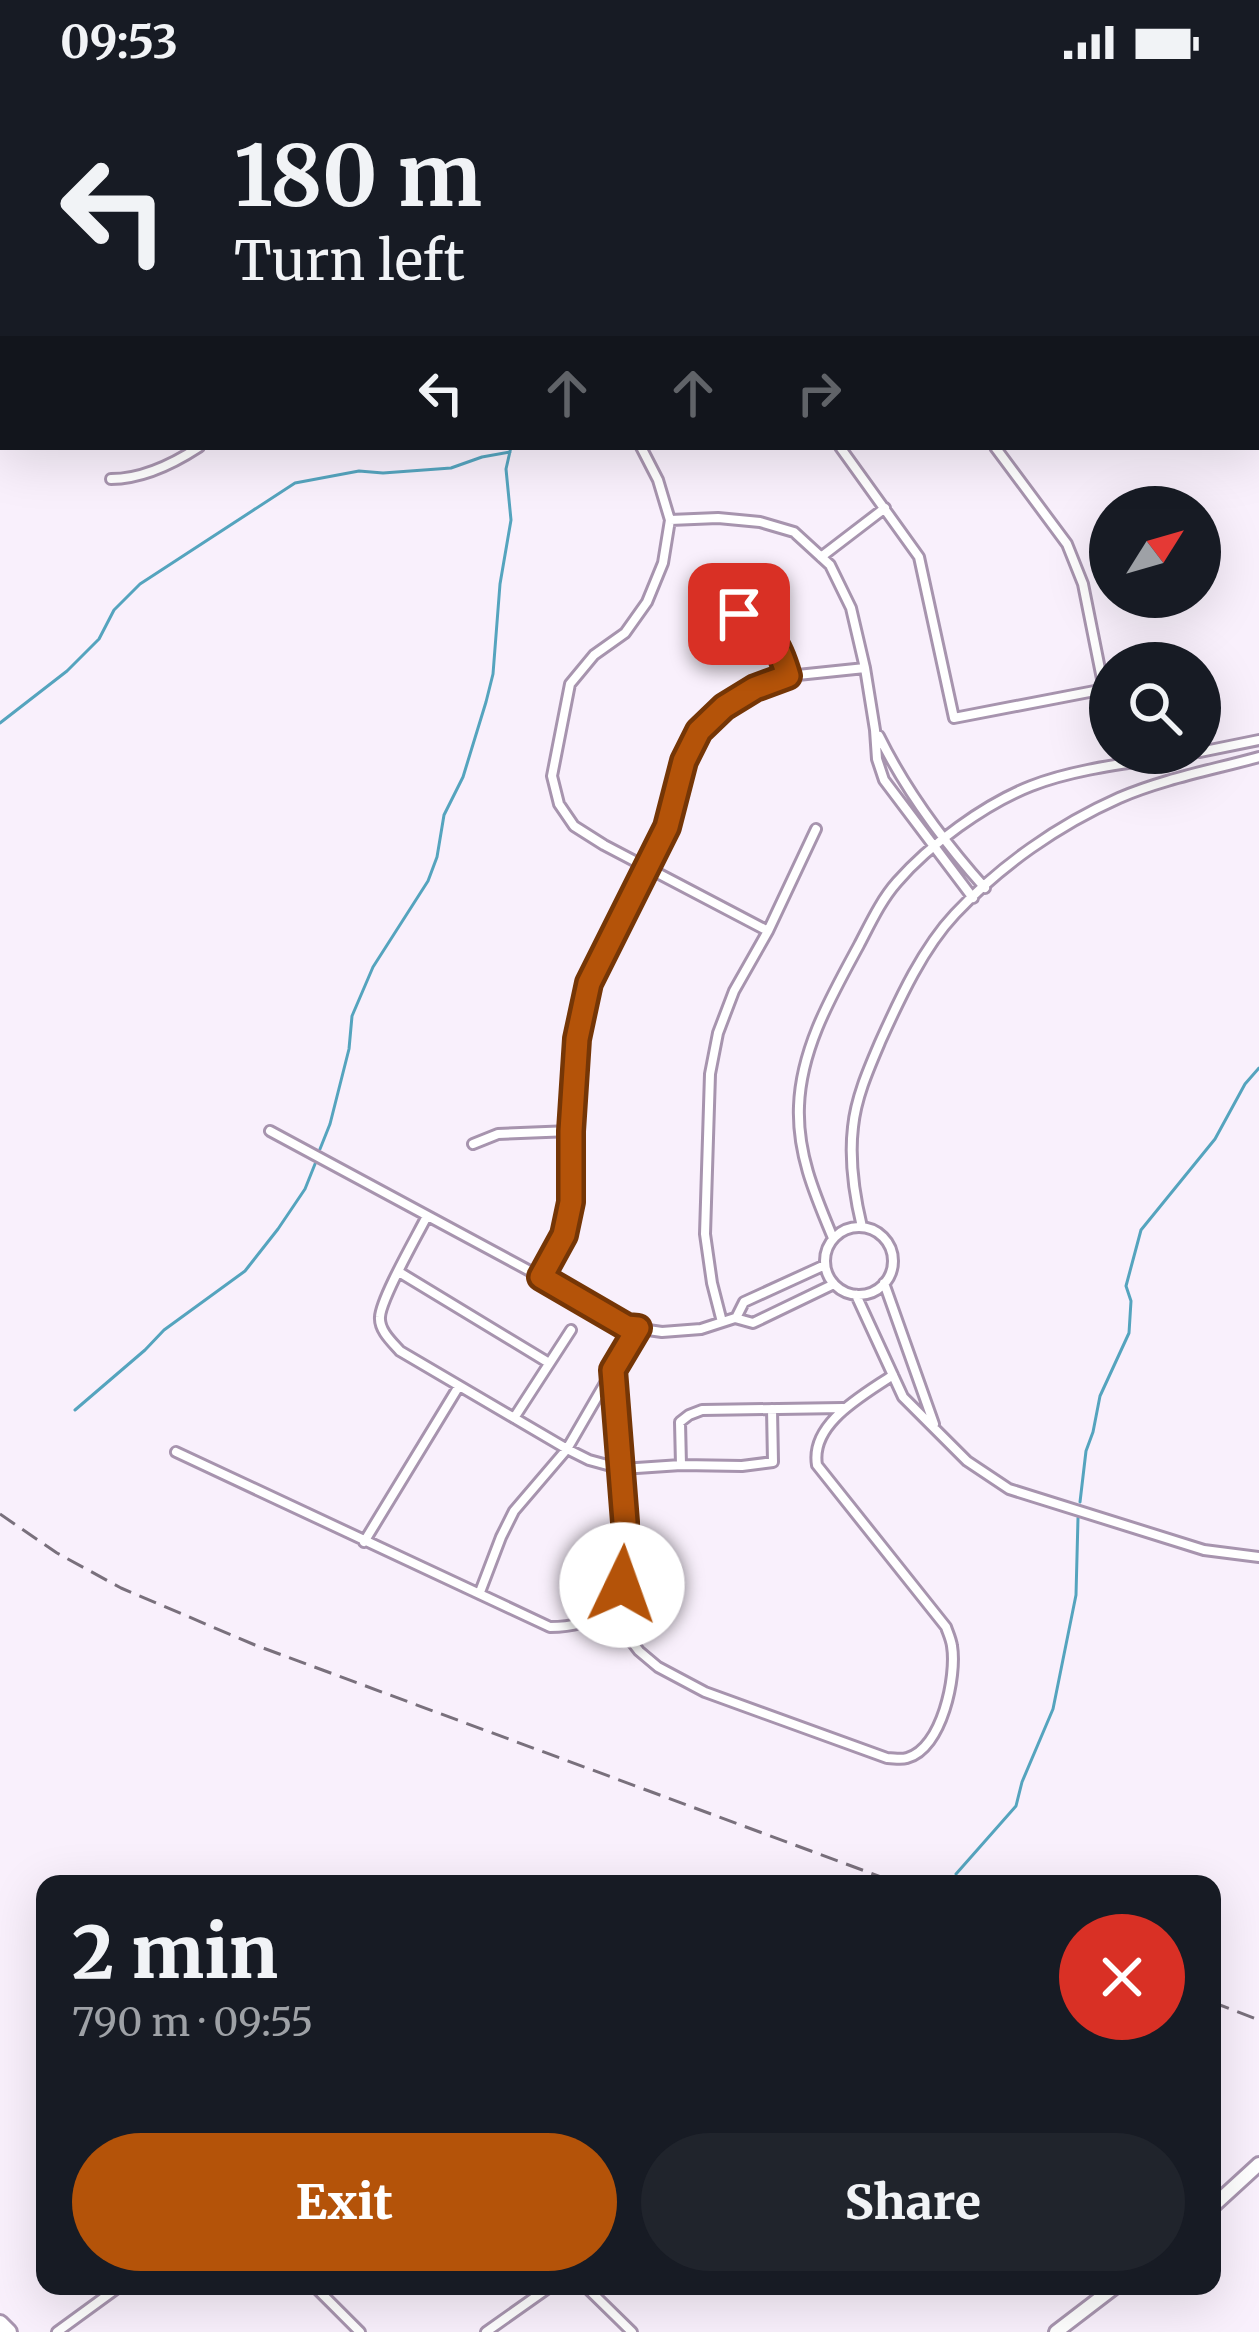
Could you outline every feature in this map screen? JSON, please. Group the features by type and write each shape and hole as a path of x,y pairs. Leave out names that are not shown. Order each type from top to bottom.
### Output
{"highway":[{"path":"0,2324 10,2332"}],"main road":[{"path":"1221,2199 1259,2164"},
{"path":"1056,2332 1104,2295"}],"street":[{"path":"111,478 132,478 195,450"},
{"path":"642,450 658,480 670,520 663,562 647,602 625,633 594,655 570,684 552,776 559,804 574,826 768,931"},
{"path":"842,450 919,557 954,718 1089,692"},
{"path":"997,450 1067,544 1083,584 1096,642"},
{"path":"821,557 885,508"},
{"path":"670,520 760,522 794,532 830,566 851,608 884,780 973,898"},
{"path":"739,614 764,628 781,650 788,676"},
{"path":"541,1277 564,1235 571,1202 577,1039 589,983 667,827 684,761 699,731 724,707 755,688 788,676 865,668"},
{"path":"875,730 896,770 985,888"},
{"path":"1221,747 1259,740"},
{"path":"862,1227 852,1167 858,1100 890,1022 953,916 1053,833 1119,798 1259,757"},
{"path":"832,1238 802,1152 801,1074 821,1017 872,920 895,884 990,807 1028,787 1089,772"},
{"path":"722,1322 705,1234 710,1074 718,1033 734,992 816,829"},
{"path":"270,1131 627,1327 662,1332 701,1329 735,1318 753,1323 834,1284"},
{"path":"472,1144 498,1134 571,1131"},
{"path":"428,1216 379,1319 385,1334 400,1351 567,1449 622,1468 773,1462 772,1409"},
{"path":"862,1227 872,1229 889,1245 892,1268 884,1283 870,1293 856,1295 834,1284 825,1265 832,1238 862,1227"},
{"path":"735,1318 744,1302 825,1265"},
{"path":"399,1272 549,1363"},
{"path":"884,1283 934,1425"},
{"path":"856,1295 903,1396 967,1461 1009,1489 1204,1550 1259,1557"},
{"path":"481,1592 514,1511 567,1449 638,1328"},
{"path":"514,1418 571,1330"},
{"path":"176,1452 550,1627 571,1627 608,1609 622,1585 626,1564 613,1370"},
{"path":"608,1609 639,1651 705,1692 887,1758 907,1758 923,1749 934,1736 952,1680 952,1647 946,1627 817,1465 815,1453 826,1430 845,1408 893,1375"},
{"path":"364,1542 459,1386"},
{"path":"681,1465 680,1422 702,1410 845,1408"},
{"path":"57,2332 108,2295"},
{"path":"323,2295 360,2332"},
{"path":"486,2332 538,2295"},
{"path":"594,2295 632,2332"}],"waterway":[{"path":"320,1149 349,1049 352,1016 373,967 428,881 444,815 463,777 486,702 511,520 506,469 510,450"},
{"path":"0,723 67,671 99,639 114,610 140,584 295,483 359,471 451,468 510,452"},
{"path":"1080,1502 1100,1396 1129,1333 1131,1301 1126,1286 1141,1230 1215,1139 1259,1068"},
{"path":"75,1410 164,1330 245,1271 305,1189 315,1164"},
{"path":"956,1874 1016,1806 1053,1709 1076,1595 1078,1518"}],"railway":[{"path":"0,1514 121,1588 255,1645 876,1875"},
{"path":"1221,2005 1259,2020"}],"route":[{"path":"622,1585 625,1522 613,1370 638,1328 627,1327 541,1277 564,1235 571,1202 577,1039 589,983 667,827 684,761 699,731 724,707 788,676 781,650 764,628 739,614"}]}
